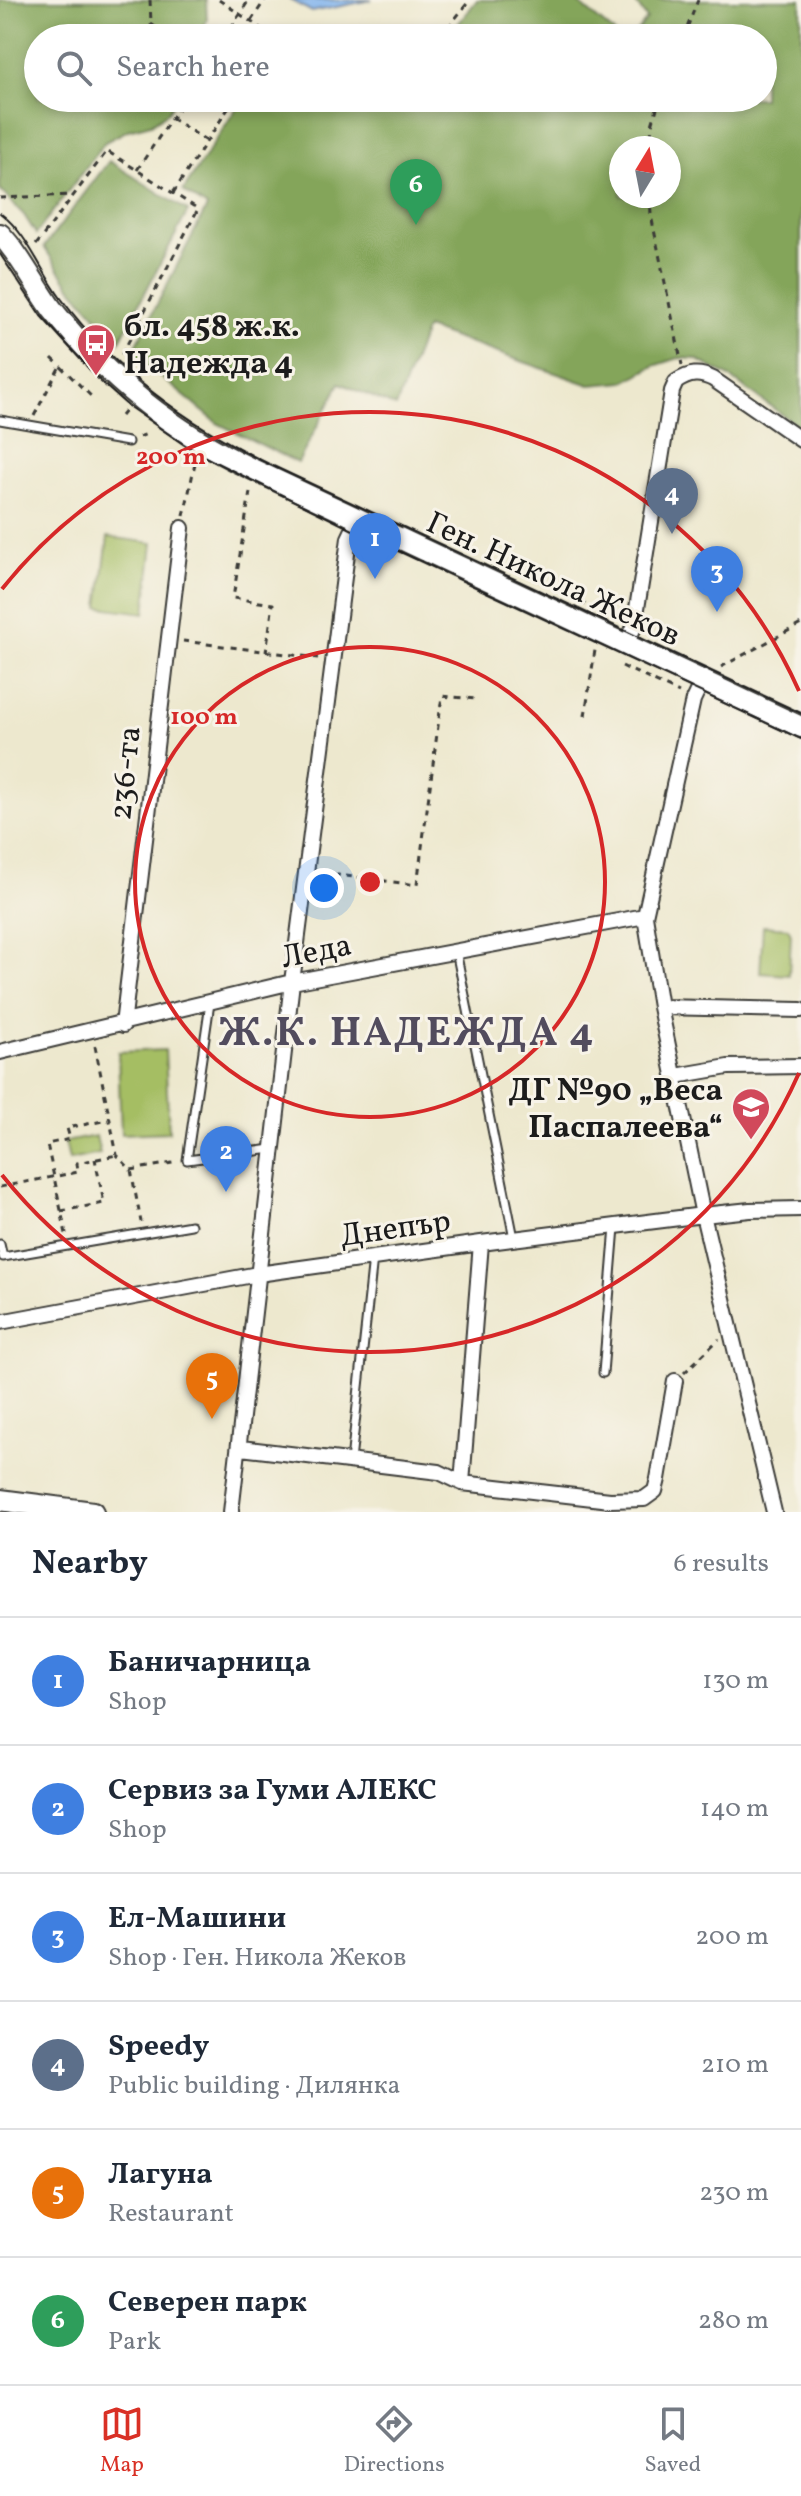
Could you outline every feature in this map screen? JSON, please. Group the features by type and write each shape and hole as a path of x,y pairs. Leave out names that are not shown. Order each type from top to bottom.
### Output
{"street":[{"name":"Ген. Никола Жеков","path":"0,234 73,335 136,396 171,423 225,456 801,727"},
{"path":"626,645 634,627 672,391 676,382 685,376 702,374 713,379 801,440"},
{"path":"231,1512 241,1448 272,1149 306,870 349,538 358,519"},
{"name":"236-та","path":"123,1025 182,528"},
{"path":"702,681 693,700 645,916 660,1007 703,1215 774,1512"},
{"name":"Леда","path":"0,1052 123,1025 292,982 645,916"},
{"path":"660,1007 801,1010"},
{"path":"676,1076 728,1067 801,1066"},
{"name":"Днепър","path":"0,1322 258,1274 703,1215 801,1209"},
{"path":"462,1483 481,1243"},
{"path":"241,1448 439,1472 462,1483 610,1506 644,1499 655,1491 675,1381"},
{"path":"0,1500 93,1512"}],"lane":[{"path":"0,420 128,442"},
{"path":"456,951 514,1238"},
{"path":"210,1003 187,1160 272,1149"},
{"path":"0,1244 3,1257 191,1225"},
{"path":"603,1373 615,1226"},
{"path":"351,1461 373,1258"}],"path":[{"path":"150,0 151,24"},
{"path":"219,0 255,24"},
{"path":"233,24 249,0"},
{"path":"251,21 265,0"},
{"path":"451,24 470,0"},
{"path":"689,24 698,0"},
{"path":"137,170 175,112"},
{"path":"173,193 225,112"},
{"path":"651,136 656,112"},
{"path":"171,118 207,141"},
{"path":"36,245 107,151 198,209 121,356"},
{"path":"0,198 74,195"},
{"path":"651,208 685,376"},
{"path":"52,358 94,399"},
{"path":"28,425 46,397 60,366"},
{"path":"121,416 125,411"},
{"path":"182,528 195,463"},
{"path":"250,492 233,598 273,604 266,652"},
{"path":"721,667 801,624"},
{"path":"167,639 333,660"},
{"path":"585,716 594,653"},
{"path":"622,666 682,694"},
{"path":"306,870 417,885 442,696 477,699"},
{"path":"92,1031 117,1155 131,1170 144,1233"},
{"path":"68,1246 47,1144 70,1139 67,1128 110,1120"},
{"path":"0,1187 78,1172 77,1163 117,1155"},
{"path":"61,1211 104,1203 95,1159"},
{"path":"131,1170 187,1160"},
{"path":"675,1381 730,1328"}],"green space":[{"path":"0,0 206,0 205,24 24,24 24,112 168,112 151,124 128,130 105,142 36,234 24,215 0,190"},
{"path":"477,0 575,0 604,24 458,24"},
{"path":"634,0 801,0 801,428 728,376 696,359 679,358 654,366 624,382 590,385 426,328 396,407 340,383 298,463 217,423 132,353 207,207 183,191 234,112 777,112 777,24 643,24 647,19"},
{"path":"109,161 188,211 119,342 70,286 44,247"},
{"path":"108,537 153,543 145,613 99,607"},
{"path":"763,926 788,928 791,934 789,975 760,973"},
{"path":"165,1050 169,1132 121,1134 118,1052"},
{"path":"96,1136 100,1154 69,1160 65,1142"}],"water":[{"path":"290,0 372,0 312,12"}],"tram line":[{"path":"0,213 26,242 60,297 105,350 154,394 209,431 269,464 801,713"},
{"path":"0,254 41,316 101,382 128,406 193,451 353,530 801,739"}],"place":[{"name":"Северен парк","path":"416,225"},
{"name":"бл. 458 ж.к. Надежда 4","path":"96,377"},
{"name":"Speedy","path":"672,534"},
{"name":"Баничарница","path":"375,579"},
{"name":"Ел-Машини","path":"717,612"},
{"name":"ДГ №90 „Веса Паспалеева“","path":"751,1141"},
{"name":"Сервиз за Гуми АЛЕКС","path":"226,1192"},
{"name":"Лагуна","path":"212,1419"}],"district":[{"name":"Ж.К. НАДЕЖДА 4","path":"407,1031"}]}
